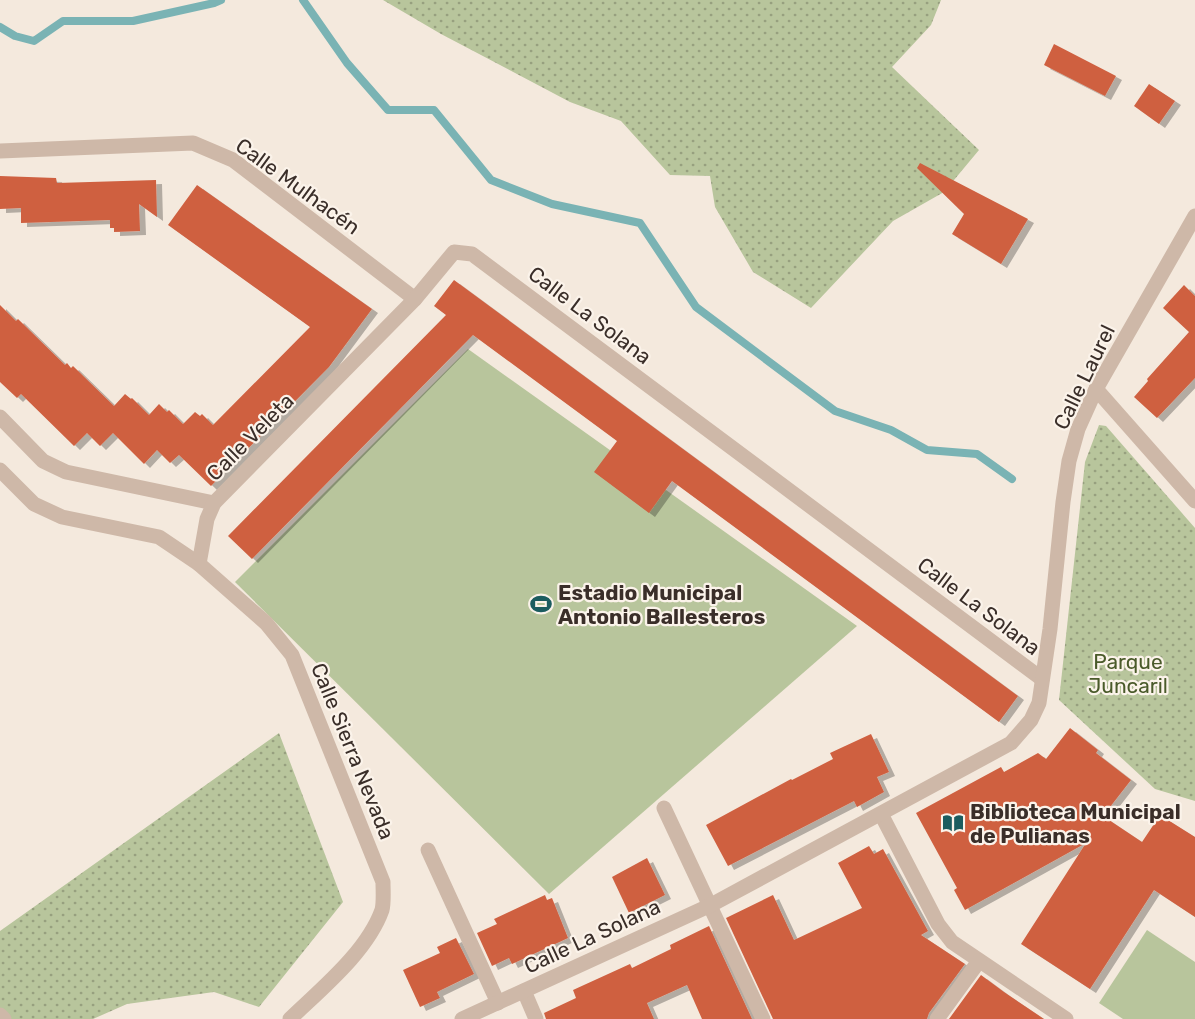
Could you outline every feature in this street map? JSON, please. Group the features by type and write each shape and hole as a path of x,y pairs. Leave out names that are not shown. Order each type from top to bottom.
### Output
{"street":[{"name":"Calle Mulhacén","path":"0,151 193,143 233,160 415,299"},
{"name":"Calle Laurel","path":"1042,679 1070,461 1078,429 1096,389 1191,235 1195,216"},
{"name":"Calle Veleta","path":"0,417 43,461 66,472 214,503 415,299 454,252"},
{"name":"Calle La Solana","path":"454,252 472,254 1042,679 1039,703 1031,720 1011,743 711,905 462,1019"},
{"path":"1096,389 1195,501"},
{"name":"Calle Sierra Nevada","path":"0,470 34,504 62,517 159,537 199,564 266,623 292,655 383,882 382,909 366,939 336,975 290,1019"},
{"path":"199,564 207,519 214,503"},
{"path":"664,808 762,1019"},
{"path":"881,814 938,924 952,942 1066,1019"},
{"path":"428,850 498,1003"},
{"path":"937,1019 979,961"},
{"path":"524,991 536,1019"},
{"path":"0,1016 4,1019"}],"green space":[{"path":"383,0 941,0 931,25 892,67 979,150 944,192 893,221 811,308 753,272 715,207 710,176 670,175 621,121 570,102 441,34"},
{"name":"Estadio Municipal Antonio Ballesteros","path":"468,349 857,626 549,894 235,582"},
{"name":"Parque Juncaril","path":"1099,425 1106,426 1195,528 1195,801 1155,789 1059,700 1085,462"},
{"path":"279,733 343,902 259,1007 214,992 127,1004 93,1019 0,1019 0,931"},
{"path":"1147,930 1195,962 1195,1019 1123,1019 1099,1003"}],"building":[{"path":"1054,44 1116,76 1105,96 1044,65"},
{"path":"1149,84 1175,101 1159,124 1134,106"},
{"path":"920,163 1028,219 1001,264 952,234 964,214 917,168"},
{"path":"0,176 56,178 57,183 156,180 157,217 139,204 140,231 114,232 114,228 110,228 110,220 21,223 21,208 0,209"},
{"path":"197,185 372,309 329,367 211,486 179,455 170,463 157,450 144,464 113,433 100,446 87,433 74,446 21,394 17,398 0,382 0,305 16,321 18,319 65,365 67,363 71,368 73,366 114,406 125,394 149,415 159,404 183,424 195,412 200,416 202,414 213,425 310,327 168,225"},
{"path":"454,280 1018,696 999,722 672,481 649,513 594,472 617,441 473,335 252,559 228,536 446,315 434,306"},
{"path":"1184,285 1195,296 1195,378 1157,418 1134,397 1189,332 1163,308"},
{"path":"1070,728 1098,750 1096,753 1131,780 1103,816 1142,842 1160,815 1195,837 1195,917 1154,890 1090,989 1021,944 1086,843 965,910 954,890 957,888 916,813 1001,767 1004,772 1038,753 1046,759"},
{"path":"871,734 889,772 877,777 884,792 857,807 854,801 728,866 706,825 833,759 830,753"},
{"path":"869,846 874,854 883,849 928,931 921,935 965,964 927,1019 773,1019 726,918 773,895 794,940 862,908 838,863"},
{"path":"647,858 665,895 629,913 612,877"},
{"path":"545,895 547,900 552,898 568,938 512,964 509,958 492,966 477,933 497,924 494,919"},
{"path":"709,926 752,1019 702,1019 687,985 647,1003 654,1019 546,1019 544,1013 576,998 573,990 630,964 632,968 671,949 670,945"},
{"path":"456,938 474,974 437,992 440,998 420,1007 403,970 440,953 437,947"},
{"path":"981,975 1004,992 1044,1019 949,1019"}],"waterway":[{"path":"0,27 15,36 34,41 63,21 133,21 221,0"},
{"path":"303,0 347,63 388,110 434,110 491,180 552,204 640,223 696,307 835,411 891,430 927,450 977,454 1012,479"}],"place":[{"name":"Estadio Municipal Antonio Ballesteros","path":"541,604"},
{"name":"Biblioteca Municipal de Pulianas","path":"953,823"}]}
